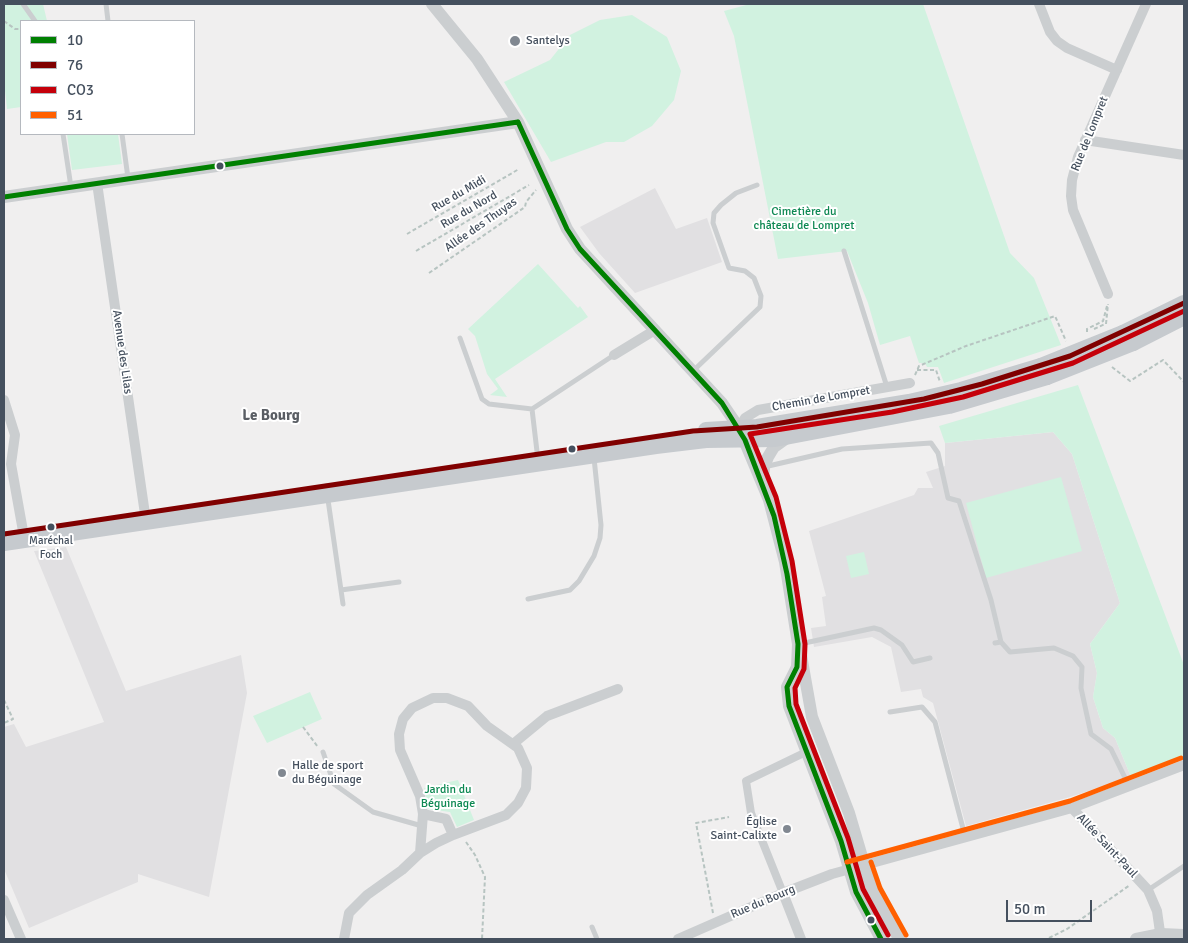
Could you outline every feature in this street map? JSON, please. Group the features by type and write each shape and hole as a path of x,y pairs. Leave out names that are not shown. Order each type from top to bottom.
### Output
{"main road":[{"path":"538,459 593,455 742,434 944,395 1044,371 1070,356 1128,338 1184,303"},
{"path":"4,534 145,516 538,459 701,430 775,439 932,410 973,400 1184,317"},
{"path":"4,543 145,516"}],"street":[{"path":"432,4 484,67 518,122 567,229 577,245 693,371 728,412 742,434 764,487 783,552 812,718 846,805 873,891 899,939"},
{"path":"1039,4 1050,32 1056,41 1117,70"},
{"name":"Rue de Lompret","path":"1108,300 1072,203 1073,172 1085,140 1146,4"},
{"path":"4,197 518,122"},
{"path":"1085,140 1184,155"},
{"name":"Avenue des Lilas","path":"97,184 145,516"},
{"path":"614,356 655,330"},
{"name":"Chemin de Lompret","path":"742,434 745,418 758,410 910,383"},
{"path":"4,400 15,435 11,464 23,531"},
{"path":"764,487 764,467 774,447 795,434"},
{"path":"798,644 798,661 787,687 788,698 856,892 881,939"},
{"path":"513,744 547,716 618,689"},
{"path":"344,939 347,918 354,907 402,870 420,853 456,833 506,815 518,803 526,788 528,775 525,760 513,744 487,726 468,706 455,700 433,698 412,708 403,719 399,743 403,758 418,787 423,814 420,853"},
{"path":"800,939 751,813 746,781 806,752"},
{"name":"Rue du Bourg","path":"678,939 783,893 849,869 1072,808 1184,765"},
{"name":"Allée Saint-Paul","path":"1072,808 1148,890 1156,905 1161,937"},
{"path":"423,814 446,819 456,833"},
{"path":"4,900 20,939"},
{"path":"1136,939 1184,935"}],"lane":[{"path":"23,4 34,20"},
{"path":"106,4 108,20"},
{"path":"63,135 71,187"},
{"path":"122,135 128,179"},
{"path":"693,371 760,308 761,296 754,278 744,271 729,268 713,223 714,213 721,205 736,193 756,185"},
{"path":"844,251 887,388"},
{"path":"460,338 482,399 489,404 532,410 614,356"},
{"path":"532,410 538,459"},
{"path":"764,467 842,449 931,443 938,453 948,498 959,501 991,600 998,642 1010,652 1054,648 1073,656 1082,667 1081,688 1091,734 1111,750 1129,787"},
{"path":"528,599 570,590 579,581 594,556 600,538 601,525 593,455"},
{"path":"327,490 343,604"},
{"path":"341,590 399,582"},
{"path":"798,644 874,628 881,630 902,645 913,662 930,658"},
{"path":"890,712 922,708 935,722 965,836"},
{"path":"323,752 334,784 373,812 422,827"},
{"path":"1148,890 1184,866"},
{"path":"592,927 597,939"}],"path":[{"path":"4,21 15,29 20,29"},
{"name":"Rue du Midi","path":"406,234 520,169"},
{"name":"Rue du Nord","path":"416,251 529,185"},
{"name":"Allée des Thuyas","path":"429,273 525,207 526,202 538,187"},
{"path":"1087,332 1087,329 1103,321 1108,300"},
{"path":"1092,332 1106,326 1108,310"},
{"path":"910,383 919,366 966,346 1055,316 1070,356"},
{"path":"1105,368 1111,366 1130,381 1163,360 1184,382"},
{"path":"917,370 936,370 944,395"},
{"path":"4,700 13,719 4,723"},
{"path":"303,728 323,752"},
{"path":"715,923 696,823 729,817"},
{"path":"456,833 475,855 485,877 482,939"},
{"path":"1049,938 1108,901 1137,878"}],"shaded area":[{"path":"655,188 676,229 707,218 722,262 635,293 599,253 580,227"},
{"path":"1053,432 1072,454 1120,603 1090,644 1097,673 1093,697 1103,728 1115,738 1131,777 1070,797 966,826 933,703 923,697 921,689 901,692 891,647 872,637 814,647 811,628 826,626 822,597 826,596 809,531 914,495 918,488 933,488 926,472 945,466 945,443"},
{"path":"66,547 126,691 241,655 247,693 209,897 138,874 138,882 29,928 4,869 4,727 14,724 26,747 104,722 34,551"}],"green space":[{"path":"4,4 43,4 47,20 20,20 20,107 7,109 4,81"},
{"name":"Cimetière du château de Lompret","path":"750,4 923,4 1010,253 1034,278 1061,345 944,383 938,367 927,367 925,363 919,363 910,336 880,345 868,303 847,251 778,259 734,36 724,11"},
{"path":"632,15 667,37 681,71 674,100 652,126 624,142 606,142 551,162 504,82 550,60 570,35 600,20"},
{"path":"67,135 118,135 122,164 72,170"},
{"path":"538,264 578,308 580,306 588,317 495,379 507,397 490,395 498,389 487,374 475,336 468,329"},
{"path":"1078,385 1184,665 1184,757 1131,777 1115,738 1103,728 1093,697 1097,673 1090,644 1120,603 1072,454 1053,432 945,443 939,426"},
{"path":"1061,477 1082,551 986,578 966,503"},
{"path":"864,552 869,574 851,578 846,556"},
{"path":"310,692 322,719 267,743 253,716"},
{"name":"Jardin du Béguinage","path":"458,780 474,820 457,827 450,812 428,809 424,788"}],"transit line":[{"name":"10","path":"518,122 567,229 580,249 722,403 745,440 774,516 787,574 798,644 797,667 787,687 789,706 841,841 856,892 881,939"},
{"name":"10","path":"4,197 518,122"},
{"name":"76","path":"4,534 693,431 757,427 924,399 982,384 1070,356 1184,303"},
{"name":"CO3","path":"888,935 863,889 848,838 796,704 795,688 804,669 805,644 792,561 776,497 750,434 892,412 963,397 1073,363 1184,311"},
{"name":"51","path":"847,862 1070,801 1181,758"},
{"name":"51","path":"871,862 880,888 906,935"}],"place":[{"name":"Santelys","path":"515,41"},
{"name":"Maréchal Foch","path":"51,527"},
{"name":"Halle de sport du Béguinage","path":"282,773"},
{"name":"Église Saint-Calixte","path":"787,829"}],"district":[{"name":"Le Bourg","path":"271,416"}]}
